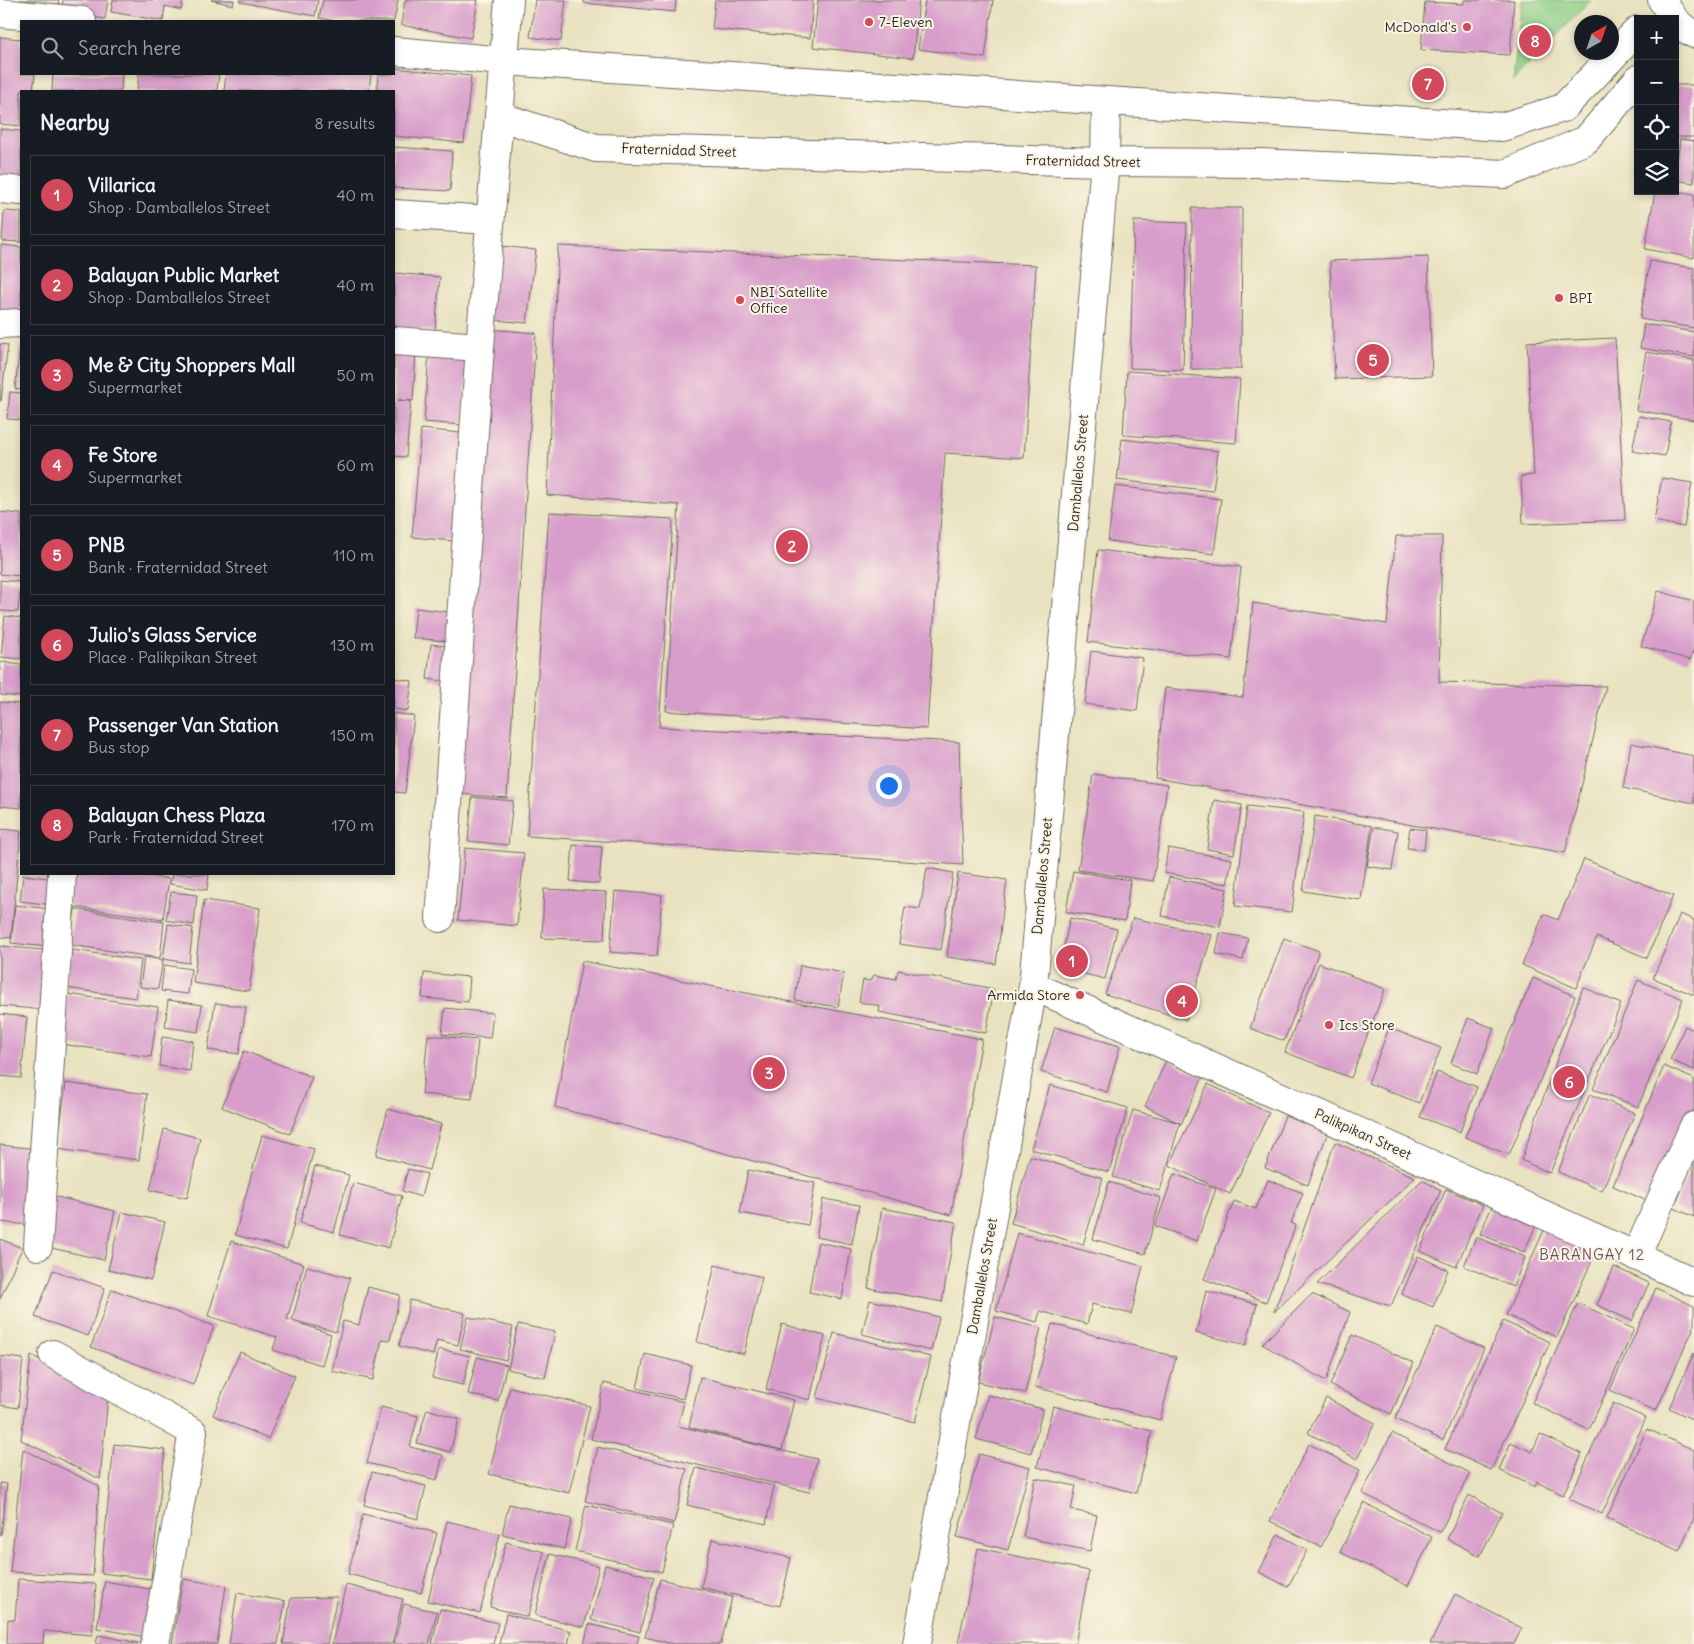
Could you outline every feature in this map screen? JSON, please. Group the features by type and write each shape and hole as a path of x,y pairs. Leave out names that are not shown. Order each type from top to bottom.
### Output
{"street":[{"path":"440,918 480,347 509,0"},
{"path":"0,14 70,20"},
{"path":"395,51 504,61 1502,127 1563,108 1634,34"},
{"name":"Fraternidad Street","path":"499,116 596,148 1104,162 1268,163 1504,174 1586,140 1634,84"},
{"name":"Damballelos Street","path":"917,1644 1033,986 1104,162 1106,101"},
{"path":"0,189 20,191"},
{"path":"395,214 490,220"},
{"path":"0,324 20,323"},
{"path":"395,342 480,347"},
{"path":"38,1246 62,875"},
{"name":"Palikpikan Street","path":"1033,986 1694,1282"},
{"path":"1636,1256 1694,1126"},
{"path":"53,1354 193,1432 156,1644"}],"green space":[{"path":"1522,0 1591,0 1577,15 1574,15 1574,18 1513,81"}],"building":[{"path":"20,0 59,0 58,7"},
{"path":"63,0 108,0 105,19 61,12"},
{"path":"113,0 183,0 181,10 165,6 163,20 111,12"},
{"path":"211,0 234,0 233,5"},
{"path":"240,0 318,0 315,16 240,2"},
{"path":"323,0 398,0 394,20 330,20 319,18"},
{"path":"405,0 478,0 471,38 401,25"},
{"path":"535,0 566,0 561,41 530,37"},
{"path":"584,0 676,0 675,12 584,3"},
{"path":"715,0 813,0 810,38 712,29"},
{"path":"818,0 919,0 913,58 813,47"},
{"path":"925,0 993,0 985,58 918,49"},
{"name":"McDonald's","path":"1464,0 1514,0 1510,55 1421,50 1425,2 1464,4"},
{"path":"0,37 20,39 20,75 35,75 33,90 20,90 20,126 0,124"},
{"path":"395,68 471,76 464,143 395,136 395,90 377,90 378,75 395,75"},
{"path":"53,75 122,75 121,90 52,90"},
{"path":"139,75 219,75 217,90 137,90"},
{"path":"226,75 371,75 369,90 224,90"},
{"path":"1679,85 1694,85 1694,137 1679,137"},
{"path":"0,129 20,131 20,179 0,177"},
{"path":"1680,139 1694,141 1694,183 1679,181"},
{"path":"395,147 452,151 450,191 395,188"},
{"path":"1679,192 1694,194 1694,258 1645,249 1654,195 1679,195"},
{"path":"1192,208 1242,208 1241,369 1191,369"},
{"path":"4,211 20,212 20,242 2,241"},
{"path":"1134,221 1187,223 1183,370 1130,368"},
{"path":"1,245 20,247 20,316 0,314"},
{"path":"493,245 536,250 527,323 485,319"},
{"path":"558,246 1036,265 1024,458 945,453 927,729 666,711 679,505 547,495"},
{"path":"1428,257 1432,376 1335,379 1330,261"},
{"path":"1650,261 1694,268 1694,328 1640,319"},
{"path":"395,273 440,277 435,331 395,327"},
{"path":"1644,324 1694,332 1694,357 1640,348"},
{"path":"488,329 536,333 507,798 458,794"},
{"path":"1615,338 1625,520 1523,524 1521,476 1534,475 1527,342"},
{"path":"0,344 8,345 1,401 0,401"},
{"path":"20,346 20,390 15,389"},
{"path":"395,350 416,351 413,401 398,400 411,401 406,457 395,456"},
{"path":"429,352 468,355 462,425 424,422"},
{"path":"1646,352 1694,360 1694,420 1636,410"},
{"path":"1127,371 1240,379 1236,443 1123,435"},
{"path":"10,392 20,393 20,420 7,419"},
{"path":"1639,416 1671,422 1665,456 1632,451"},
{"path":"421,429 470,434 462,542 412,537"},
{"path":"1122,439 1218,451 1213,491 1117,480"},
{"path":"1662,478 1692,483 1684,527 1654,521"},
{"path":"1115,486 1221,499 1214,554 1108,541"},
{"path":"0,512 20,514 20,576 0,574"},
{"path":"549,512 673,519 659,727 959,742 963,865 527,836"},
{"path":"1396,536 1442,536 1439,682 1606,686 1565,853 1155,778 1165,688 1243,697 1253,603 1387,624"},
{"path":"1098,550 1241,567 1231,659 1088,642"},
{"path":"0,580 20,582 18,612 0,611"},
{"path":"1658,591 1694,601 1694,648 1690,660 1641,646"},
{"path":"416,608 449,612 446,641 413,638"},
{"path":"5,616 20,618 20,659 1,657"},
{"path":"431,644 454,647 450,682 427,679"},
{"path":"1091,651 1143,658 1137,711 1085,704"},
{"path":"1,662 20,665 20,697 0,695"},
{"path":"395,678 412,681 408,711 395,709"},
{"path":"0,702 20,704 20,808 0,806"},
{"path":"395,713 414,716 405,793 395,792"},
{"path":"1631,743 1694,756 1694,803 1623,788"},
{"path":"1093,774 1167,785 1153,881 1078,870"},
{"path":"472,797 513,801 508,845 468,841"},
{"path":"1214,800 1242,805 1234,854 1207,849"},
{"path":"1247,806 1304,812 1292,912 1235,906"},
{"path":"1315,816 1372,826 1361,900 1303,891"},
{"path":"1374,827 1398,831 1392,870 1367,866"},
{"path":"1410,828 1426,830 1424,850 1407,848"},
{"path":"0,829 20,831 20,842 11,938 0,937"},
{"path":"573,845 602,847 599,884 570,881"},
{"path":"465,848 524,853 517,926 458,920"},
{"path":"1168,848 1232,859 1227,884 1164,873"},
{"path":"1584,859 1673,896 1647,958 1597,937 1576,988 1522,965 1544,914 1558,920"},
{"path":"927,868 953,873 941,950 899,944 905,907 920,909"},
{"path":"1073,871 1130,880 1125,921 1066,912"},
{"path":"958,873 1007,880 996,964 947,957"},
{"path":"23,875 56,879 53,905 20,901"},
{"path":"73,875 143,875 169,879 163,919 68,906"},
{"path":"172,875 209,875 207,890 170,884"},
{"path":"1169,877 1227,889 1220,927 1162,916"},
{"path":"544,889 606,892 604,940 542,938"},
{"path":"615,891 662,895 657,956 610,952"},
{"path":"171,892 197,895 194,925 166,920"},
{"path":"204,900 260,908 249,991 193,983"},
{"path":"15,905 59,910 56,948 11,943"},
{"path":"75,909 164,922 160,958 70,945"},
{"path":"1680,914 1694,920 1694,995 1653,978"},
{"path":"1070,918 1117,929 1105,979 1059,968"},
{"path":"1133,918 1212,935 1186,1020 1105,994"},
{"path":"168,924 193,928 189,963 163,959"},
{"path":"1220,933 1248,938 1243,960 1216,954"},
{"path":"1284,938 1319,951 1284,1041 1250,1028"},
{"path":"0,946 53,951 46,1010 0,1006"},
{"path":"72,950 141,960 136,998 66,988"},
{"path":"144,957 163,960 158,989 140,987"},
{"path":"582,961 982,1039 951,1215 555,1107"},
{"path":"1319,963 1385,989 1351,1078 1285,1052"},
{"path":"164,965 191,969 188,994 161,991"},
{"path":"800,965 844,973 838,1007 795,1000"},
{"path":"898,970 994,989 986,1033 879,1012 880,1006 859,1002 863,980 871,981 874,975 896,979"},
{"path":"424,973 470,977 468,1002 422,998"},
{"path":"1533,978 1575,996 1509,1155 1465,1137"},
{"path":"1638,980 1683,999 1638,1107 1593,1089"},
{"path":"1583,987 1621,1004 1550,1173 1521,1160"},
{"path":"68,994 158,1007 151,1057 61,1044"},
{"path":"168,1000 202,1005 198,1032 165,1027"},
{"path":"215,1003 246,1007 239,1054 208,1050"},
{"path":"445,1008 493,1013 490,1038 442,1034"},
{"path":"0,1014 27,1017 21,1078 0,1076"},
{"path":"1468,1018 1494,1028 1477,1074 1451,1063"},
{"path":"1685,1026 1694,1030 1694,1070 1670,1060"},
{"path":"1055,1027 1120,1046 1107,1092 1041,1072"},
{"path":"1389,1028 1441,1048 1419,1103 1368,1083"},
{"path":"428,1035 478,1040 472,1099 422,1094"},
{"path":"162,1037 193,1041 190,1071 159,1066"},
{"path":"244,1051 312,1077 290,1134 222,1107"},
{"path":"1167,1059 1203,1077 1181,1124 1145,1106"},
{"path":"1664,1066 1694,1079 1694,1108 1654,1204 1613,1186"},
{"path":"1437,1072 1477,1087 1460,1132 1420,1117"},
{"path":"66,1083 147,1094 139,1160 57,1149"},
{"path":"1208,1084 1269,1113 1230,1194 1169,1165"},
{"path":"1050,1085 1128,1108 1109,1172 1031,1149"},
{"path":"1590,1094 1635,1113 1602,1191 1558,1172"},
{"path":"388,1109 441,1124 429,1170 376,1155"},
{"path":"1133,1110 1180,1123 1160,1191 1113,1177"},
{"path":"1285,1116 1328,1132 1308,1185 1265,1168"},
{"path":"164,1129 200,1138 187,1198 150,1190"},
{"path":"262,1135 314,1149 287,1249 235,1235"},
{"path":"1335,1142 1415,1177 1274,1312"},
{"path":"0,1145 37,1149 29,1225 0,1222"},
{"path":"1030,1156 1103,1178 1083,1245 1011,1223"},
{"path":"1694,1160 1694,1217 1674,1208"},
{"path":"315,1166 349,1175 334,1232 300,1223"},
{"path":"408,1169 427,1174 421,1197 402,1191"},
{"path":"748,1170 815,1183 808,1225 740,1213"},
{"path":"1174,1174 1216,1189 1197,1241 1155,1226"},
{"path":"1268,1180 1303,1193 1291,1223 1296,1225 1266,1302 1204,1279 1234,1201 1256,1209"},
{"path":"1422,1180 1441,1190 1391,1306 1317,1284"},
{"path":"1109,1182 1161,1198 1145,1254 1093,1239"},
{"path":"353,1183 402,1196 389,1248 340,1235"},
{"path":"1446,1189 1483,1205 1456,1267 1420,1251"},
{"path":"53,1196 115,1211 104,1260 43,1246"},
{"path":"823,1199 859,1205 852,1244 816,1237"},
{"path":"1492,1206 1536,1225 1524,1252 1480,1234"},
{"path":"882,1208 956,1222 942,1302 868,1288"},
{"path":"122,1212 165,1222 151,1280 108,1270"},
{"path":"1545,1228 1596,1252 1557,1337 1506,1315"},
{"path":"1017,1233 1143,1266 1131,1314 1092,1304 1087,1324 1040,1311 1037,1322 996,1311"},
{"path":"1476,1237 1525,1257 1513,1287 1464,1266"},
{"path":"0,1239 22,1248 0,1299"},
{"path":"231,1241 304,1264 287,1319 331,1334 322,1365 273,1350 277,1337 208,1316"},
{"path":"818,1242 851,1249 842,1299 809,1292"},
{"path":"1418,1256 1448,1270 1433,1307 1402,1294"},
{"path":"715,1265 762,1277 744,1354 697,1342"},
{"path":"307,1266 350,1278 336,1332 292,1320"},
{"path":"1614,1267 1649,1283 1632,1321 1597,1305"},
{"path":"53,1270 105,1288 88,1336 35,1317"},
{"path":"368,1287 400,1295 390,1340 382,1339 373,1380 332,1371 343,1321 359,1325"},
{"path":"1656,1288 1694,1306 1694,1327 1656,1411 1610,1390"},
{"path":"112,1289 214,1326 193,1385 91,1347"},
{"path":"1206,1291 1257,1304 1246,1345 1196,1333"},
{"path":"1312,1294 1350,1312 1326,1381 1262,1344"},
{"path":"410,1300 465,1313 458,1345 437,1340 433,1355 399,1346"},
{"path":"870,1300 939,1317 931,1351 862,1334"},
{"path":"1578,1303 1634,1329 1589,1430 1532,1403"},
{"path":"468,1317 513,1327 506,1360 460,1349"},
{"path":"995,1317 1041,1328 1025,1393 978,1382"},
{"path":"1503,1321 1550,1342 1491,1470 1445,1449"},
{"path":"518,1324 555,1332 545,1378 508,1369"},
{"path":"782,1324 825,1336 810,1400 766,1389"},
{"path":"1052,1324 1176,1357 1160,1420 1035,1387"},
{"path":"1437,1327 1484,1348 1443,1440 1395,1419"},
{"path":"834,1333 931,1357 915,1422 817,1398"},
{"path":"1352,1335 1414,1363 1391,1414 1330,1385"},
{"path":"439,1349 470,1356 463,1385 432,1378"},
{"path":"240,1352 295,1376 268,1439 213,1415"},
{"path":"1694,1353 1694,1420 1669,1408"},
{"path":"645,1354 691,1365 683,1399 637,1388"},
{"path":"31,1355 108,1397 100,1479 21,1440"},
{"path":"0,1356 23,1359 18,1408 0,1405"},
{"path":"477,1357 507,1365 498,1401 468,1394"},
{"path":"700,1377 794,1400 782,1450 689,1427"},
{"path":"604,1383 684,1402 678,1426 817,1459 809,1492 591,1439"},
{"path":"510,1387 590,1406 569,1493 489,1474"},
{"path":"988,1395 1043,1409 1031,1453 976,1439"},
{"path":"1326,1398 1375,1423 1357,1459 1308,1433"},
{"path":"1613,1403 1646,1418 1602,1514 1569,1499"},
{"path":"1053,1406 1152,1431 1136,1493 1037,1467"},
{"path":"381,1407 418,1416 410,1447 443,1455 437,1480 367,1463"},
{"path":"427,1409 459,1419 450,1452 417,1443"},
{"path":"1647,1429 1694,1450 1694,1518 1679,1551 1607,1518"},
{"path":"1392,1433 1470,1473 1440,1532 1362,1493"},
{"path":"1540,1434 1582,1454 1563,1495 1537,1482 1535,1487 1499,1470 1511,1442 1532,1452"},
{"path":"114,1444 165,1450 151,1579 101,1573"},
{"path":"1309,1444 1360,1470 1321,1547 1270,1521"},
{"path":"598,1447 687,1469 674,1523 585,1501"},
{"path":"23,1449 99,1486 93,1576 10,1572"},
{"path":"979,1454 1030,1467 1008,1550 957,1537"},
{"path":"696,1468 774,1486 766,1524 687,1505"},
{"path":"372,1472 426,1486 418,1519 364,1505"},
{"path":"1035,1478 1076,1486 1071,1510 1097,1515 1090,1551 1023,1537"},
{"path":"0,1483 7,1484 1,1535 0,1535"},
{"path":"1469,1495 1502,1513 1480,1556 1447,1539"},
{"path":"1364,1503 1432,1537 1408,1586 1340,1552"},
{"path":"509,1504 572,1519 564,1549 502,1534"},
{"path":"586,1505 673,1525 662,1572 575,1551"},
{"path":"363,1514 437,1533 421,1593 348,1574"},
{"path":"447,1521 500,1534 480,1613 428,1601"},
{"path":"1278,1534 1307,1550 1288,1587 1259,1572"},
{"path":"712,1539 791,1558 780,1606 701,1587"},
{"path":"506,1542 544,1552 528,1617 490,1607"},
{"path":"978,1548 1089,1571 1075,1644 958,1644"},
{"path":"550,1554 599,1566 584,1627 535,1615"},
{"path":"605,1565 654,1577 640,1632 591,1620"},
{"path":"18,1579 96,1584 92,1635 44,1631 43,1644 7,1644 8,1619 15,1620"},
{"path":"183,1579 226,1586 217,1644 172,1644"},
{"path":"660,1579 732,1597 721,1644 673,1644 645,1637"},
{"path":"105,1581 155,1590 146,1637 97,1628"},
{"path":"346,1585 403,1599 392,1644 332,1644"},
{"path":"237,1593 285,1601 278,1644 229,1644"},
{"path":"1455,1594 1522,1628 1514,1644 1430,1644"},
{"path":"337,1597 327,1644 283,1644 291,1598"},
{"path":"404,1604 437,1612 429,1644 394,1644"},
{"path":"440,1609 498,1623 493,1644 432,1644"},
{"path":"506,1614 571,1631 568,1644 499,1644"},
{"path":"589,1624 639,1636 637,1644 584,1644"},
{"path":"98,1635 138,1643 138,1644 96,1644"}],"place":[{"name":"7-Eleven","path":"869,22"},
{"name":"McDonald's","path":"1467,27"},
{"name":"Balayan Chess Plaza","path":"1535,41"},
{"name":"Passenger Van Station","path":"1428,84"},
{"name":"BPI","path":"1559,298"},
{"name":"NBI Satellite Office","path":"740,300"},
{"name":"PNB","path":"1373,360"},
{"name":"Balayan Public Market","path":"792,546"},
{"name":"Villarica","path":"1072,961"},
{"name":"Armida Store","path":"1080,995"},
{"name":"Fe Store","path":"1182,1001"},
{"name":"Ics Store","path":"1329,1025"},
{"name":"Me & City Shoppers Mall","path":"769,1073"},
{"name":"Julio's Glass Service","path":"1569,1082"}],"district":[{"name":"BARANGAY 12","path":"1592,1254"}]}
